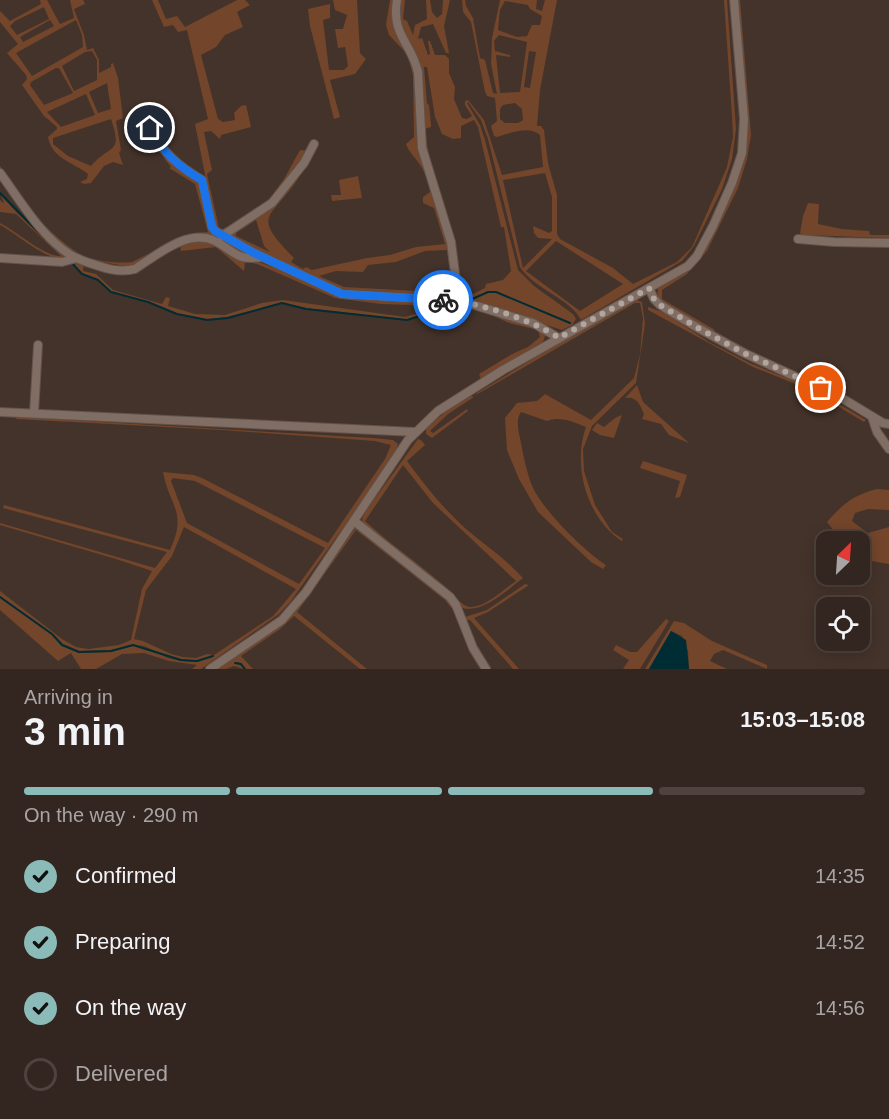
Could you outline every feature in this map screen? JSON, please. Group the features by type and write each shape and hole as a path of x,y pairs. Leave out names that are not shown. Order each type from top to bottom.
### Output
{"street":[{"path":"397,0 396,27 416,61 422,148 451,242 458,297 461,301"},
{"path":"210,669 282,620 306,592 415,432 450,402 688,266 697,256 723,204 739,164 744,131 734,0"},
{"path":"150,128 157,141 176,164 202,180 212,227 222,236 262,257 342,294 461,301 532,323 559,338"},
{"path":"222,236 272,203 299,170 314,144"},
{"path":"0,173 40,227 64,251 103,267 135,269 179,243 205,238 213,240 243,258 262,257"},
{"path":"798,239 889,243"},
{"path":"0,258 62,262 77,258"},
{"path":"649,288 660,305 698,328 744,353 840,397 872,417 889,424"},
{"path":"34,413 38,345"},
{"path":"0,412 415,432"},
{"path":"872,417 877,432 889,449"},
{"path":"354,521 450,597 456,605 473,648 486,669"}],"shaded area":[{"path":"40,0 47,0 60,24 74,18 70,0 83,0 85,4 74,9 87,50 93,48 99,60 99,73 111,67 113,63 118,78 123,118 116,121 121,150 119,153 123,165 113,162 104,166 91,183 80,182 87,179 88,174 58,155 50,144 48,137 57,127 44,116 22,85 27,79 26,75 7,53 18,44 0,22 0,11 10,21 41,4","holes":["44,7 49,19 17,35 10,26 15,21","50,20 54,26 23,42 20,37","76,20 82,35 83,47 32,76 16,53","92,51 97,60 97,80 74,91 62,66 85,52","59,68 73,93 44,105 30,85 31,82","107,83 111,109 98,113 89,92","86,94 95,115 61,127 47,112","111,119 116,138 113,147 91,166 68,156 53,144 53,138"]},
{"path":"152,0 158,0 166,19 177,16 185,27 237,0 245,0 250,5 237,12 243,27 225,35 216,47 201,55 218,119 223,122 235,120 234,113 241,106 246,105 251,127 221,135 220,139 211,131 204,132 212,170 207,174 219,228 223,229 253,213 274,197 273,194 300,150 309,151 292,179 272,200 250,217 221,234 215,225 195,124 208,119 187,30 178,32 173,25 164,27"},
{"path":"333,0 357,0 360,53 366,59 355,74 330,80 340,117 334,119 310,26 308,9 330,4 330,18 323,20 329,70 344,70 348,66 345,47 338,48 335,29 343,29 347,15 335,10"},
{"path":"390,0 395,0 394,8 415,66 418,138 443,220 456,296 341,289 226,235 261,213 295,177 298,179 273,211 269,218 269,225 272,233 294,258 291,262 303,269 306,267 312,270 390,255 416,247 445,244 434,208 423,203 423,197 430,192 425,173 406,144 414,137 413,76 408,55 389,35 386,25","holes":["256,220 264,246 270,252 236,236 236,233","447,250 453,293 344,287 319,276 336,271 363,272 368,265 396,262 425,251"]},
{"path":"399,0 405,0 403,19 407,21 413,35 415,25 427,19 426,0 430,0 432,12 437,18 442,14 443,0 450,0 444,26 449,53 446,53 433,24 421,27 418,39 422,38 428,55 430,54 428,41 430,41 435,55 445,55 449,59 449,73 455,87 454,99 462,118 467,119 472,116 465,105 465,101 468,100 484,120 502,175 543,167 540,135 525,130 494,136 491,126 497,121 495,98 487,96 485,92 471,22 463,12 462,0 465,0 473,18 480,58 485,60 493,93 497,94 491,64 492,38 500,0 537,0 536,9 542,11 545,0 557,0 540,90 537,126 541,126 544,130 548,163 557,195 557,234 560,239 613,268 633,284 677,262 692,247 727,167 733,137 724,0 727,0 736,129 732,159 722,189 694,246 682,261 581,320 576,312 534,282 520,267 488,139 481,120 468,102 485,140 518,270 534,286 573,314 576,319 572,325 562,330 462,298 424,148 422,83 398,26","holes":["505,1 528,5 530,9 542,16 540,25 532,25 527,36 517,37 498,30 500,10","499,35 527,42 520,92 500,93 496,55 510,57 510,55 495,51 494,41","529,51 536,52 530,88 524,87","424,67 427,67 435,117 442,134 453,139 461,138 461,126 474,120 478,127 501,227 504,227 511,271 503,280 486,284 485,288 467,297 462,293 456,250 428,150 425,129 431,127","515,103 522,109 523,120 518,123 505,123 500,119 500,109 503,105","545,173 552,197 552,231 549,233 533,226 538,238 552,239 523,268 503,180","556,241 623,284 580,311 526,271"]},
{"path":"736,0 740,0 751,135 747,159 738,188 707,251 687,274 662,290 662,299 715,330 713,332 660,303 657,297 658,287 684,272 742,164"},
{"path":"166,157 174,166 201,185 213,232 226,242 254,256 240,254 214,239 199,236 174,243 128,266 80,257 54,239 0,171 0,166 38,218 74,250 92,259 127,263 181,238 208,232 195,184 169,168 171,167 164,158"},
{"path":"358,176 362,198 332,201 331,195 341,195 339,180"},
{"path":"0,194 63,256 62,258 39,251 0,225 0,223 47,252 61,256 16,214 0,212 0,200 4,202"},
{"path":"808,203 819,204 818,224 869,231 870,235 889,235 889,238 802,235 800,233 803,216"},
{"path":"209,242 246,260 259,262 296,276 335,295 460,303 407,320 282,303 227,317 207,319 177,314 111,291 98,279 82,274 71,261 84,263 83,271 96,274 113,290 162,304 166,297 170,298 168,306 195,314 225,315 262,303 283,300 405,317 441,306 381,304 335,298 257,264 245,262 244,271 216,247 181,251 180,245"},
{"path":"637,300 642,302 645,324 636,383 592,426 583,449 584,471 595,505 612,532 623,539 622,541 610,531 600,519 586,490 581,458 586,427 562,419 547,421 521,412 518,419 527,472 538,497 565,530 606,565 603,569 591,562 538,512 519,479 507,450 505,418 517,403 537,401 545,394 591,420 634,378 640,355 643,318 640,303 635,303 476,395 564,340"},
{"path":"648,307 665,313 709,342 750,363 814,389 866,420 864,422 793,383 753,367 648,310"},
{"path":"497,314 535,326 546,333 543,342 481,379 479,374 528,347 540,337 538,330 509,323 496,317"},
{"path":"637,385 643,402 689,443 669,435 661,424 642,419 644,414 637,402 632,398 625,398"},
{"path":"471,396 474,397 448,414 430,431 433,433 467,409 468,411 432,438 426,434 426,428 449,409"},
{"path":"622,415 614,438 600,435 592,430 597,423 604,427"},
{"path":"17,417 373,438 393,440 398,444 394,456 291,601 279,614 201,669 192,669 197,665 169,661 144,653 122,654 96,669 81,669 71,653 58,661 0,610 0,597 62,645 79,653 111,652 133,646 143,647 168,658 181,661 197,662 214,656 197,661 168,657 144,646 133,645 111,650 79,651 63,644 53,634 0,596 0,591 62,639 76,647 88,649 119,645 131,640 142,589 152,571 0,525 0,523 155,568 167,552 3,508 4,505 170,550 175,537 177,517 163,472 194,475 328,543 385,459 391,445 375,441 222,430 16,419","holes":["173,478 195,481 325,548 299,584 187,523 171,481","184,527 296,589 273,616 214,655 207,654 196,658 171,654 134,639 146,590 172,556"]},
{"path":"418,439 421,440 425,445 407,461 435,497 458,521 503,558 523,578 485,605 468,609 460,607 363,523 365,512","holes":["403,465 433,503 516,581 484,604 468,607 365,521"]},
{"path":"643,461 687,475 680,497 675,498 680,481 640,468"},
{"path":"877,489 889,490 889,510 868,509 855,513 852,521 865,531 834,531 827,522 838,510 861,494"},
{"path":"889,527 889,564 870,561 870,532"},
{"path":"357,528 446,597 456,614 445,600 356,530 297,612 367,669 360,669 294,616 280,629 241,656 253,669 246,669 238,662 234,663 244,669 234,666 217,669 275,630 295,612"},
{"path":"525,584 529,585 488,612 474,618 519,669 513,669 470,620 465,620 465,617 487,610"},
{"path":"666,619 669,621 640,669 623,669 629,660 613,650 616,645 630,652 637,652"},
{"path":"674,621 684,623 712,641 767,665 767,669 723,650 714,654 710,661 727,669 689,669 688,651 682,636 671,631 649,669 645,669"}],"water":[{"path":"671,631 686,640 689,669 649,669"}],"waterway":[{"path":"0,193 45,239"},
{"path":"71,262 82,274 98,280 111,292 148,302 177,314 207,320 228,318 282,303 306,309 407,320 458,304"},
{"path":"470,300 488,292 496,292 570,323"},
{"path":"0,597 52,634 62,645 79,652 111,651 133,645 181,660 197,661 213,656"},
{"path":"235,663 241,664 245,669"}],"way so far":[{"path":"443,300 461,301 532,323 559,338 649,288 660,305 698,328 744,353 821,388"}],"route":[{"path":"150,128 157,141 176,164 202,180 212,227 222,236 342,294 443,300"}]}
